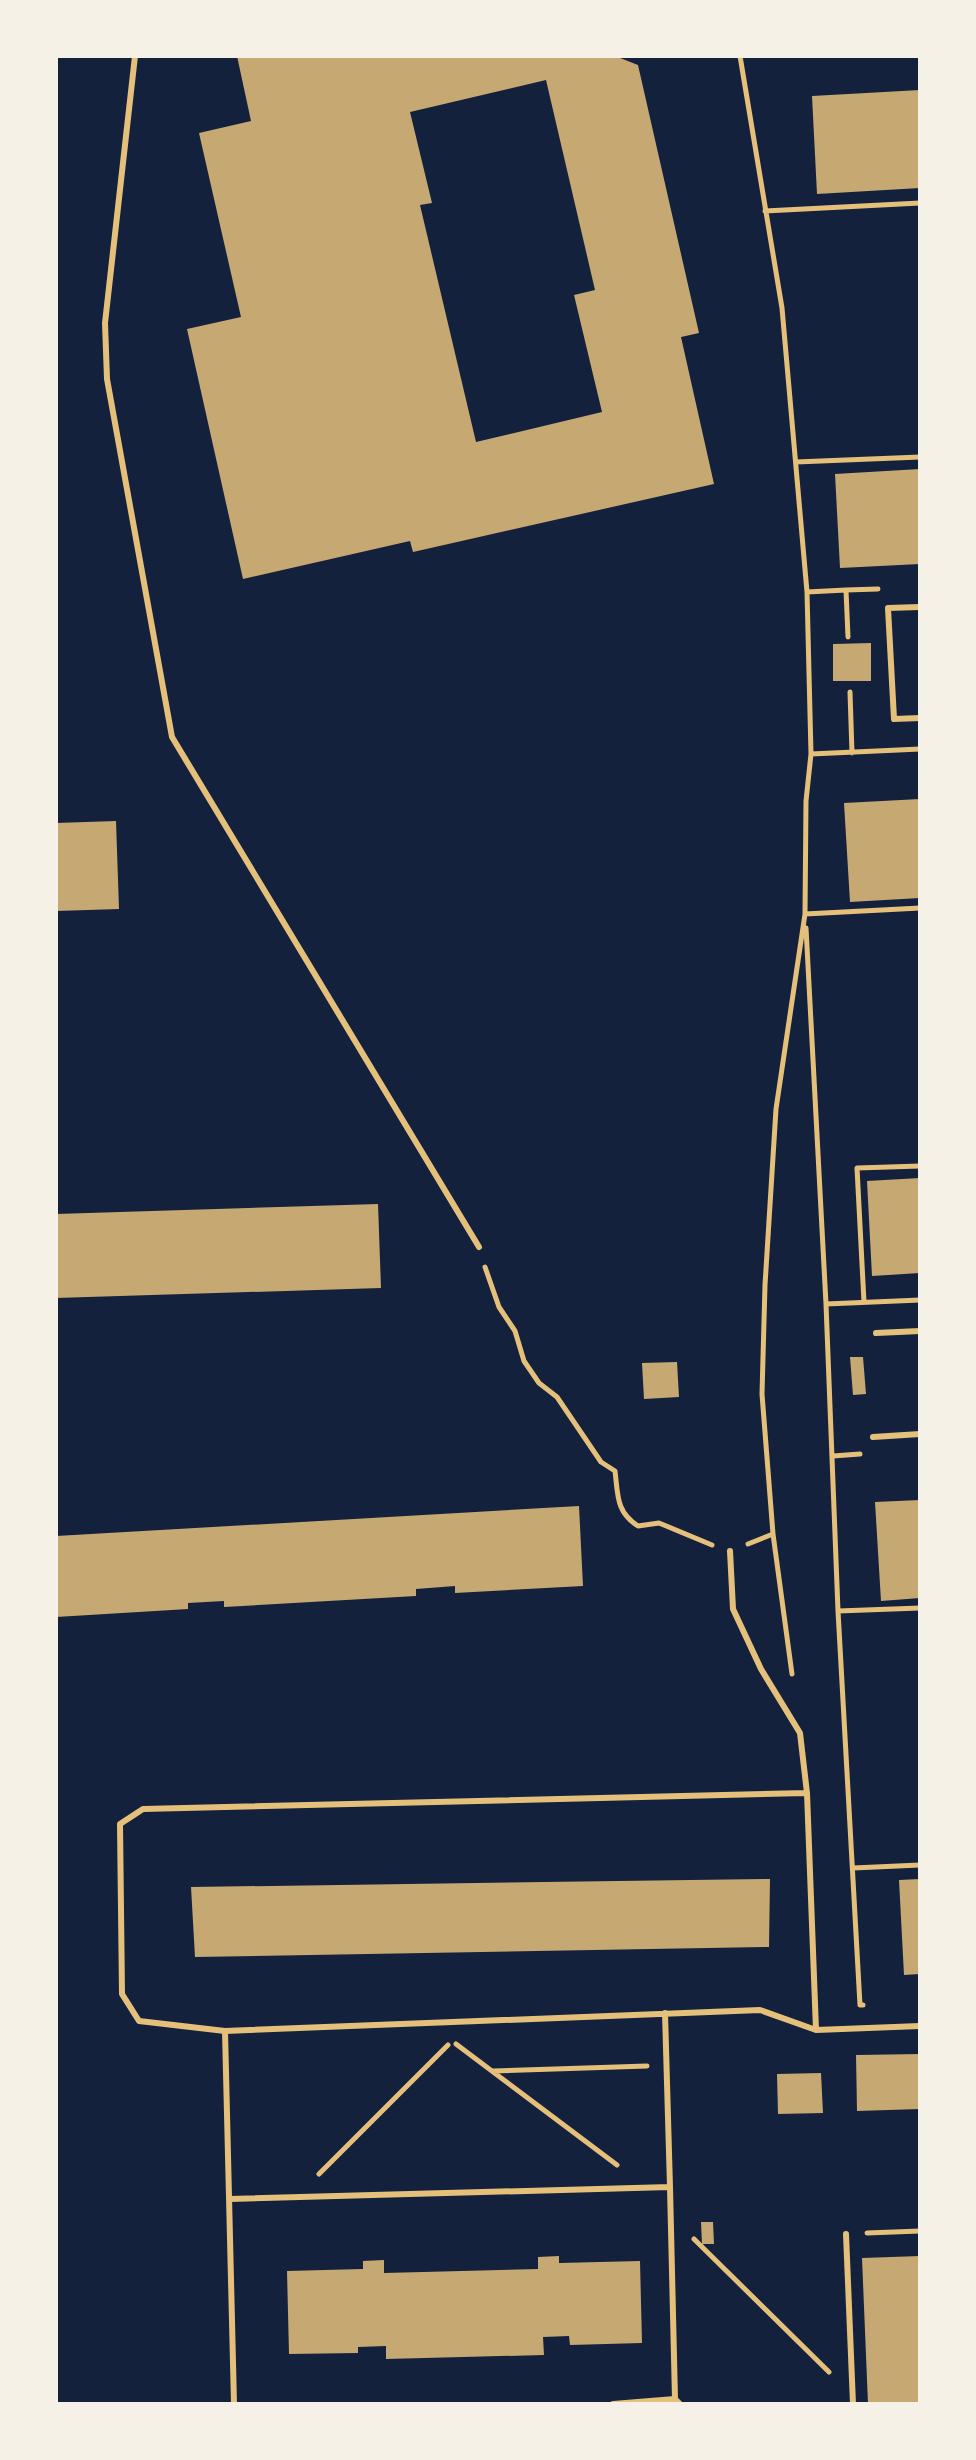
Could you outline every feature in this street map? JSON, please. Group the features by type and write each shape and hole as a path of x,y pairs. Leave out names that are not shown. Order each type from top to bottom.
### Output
{"lane":[{"path":"135,56 105,323 107,379 172,737 479,1247"},
{"path":"920,607 888,608 894,719 920,718"},
{"path":"876,1333 920,1331"},
{"path":"873,1437 920,1434"},
{"path":"730,1551 733,1609 761,1669 800,1733 807,1793 816,2030"},
{"path":"807,1793 143,1809 120,1824 122,1994 139,2021 225,2031 760,2010 816,2030 920,2026"},
{"path":"613,2404 677,2401 665,2013"},
{"path":"225,2031 234,2404"},
{"path":"230,2199 670,2187"},
{"path":"846,2234 853,2404"}],"path":[{"path":"740,56 782,308 807,592 811,754 806,801 805,914 826,1304 838,1611 860,2005 875,2005"},
{"path":"765,211 920,203"},
{"path":"796,462 920,457"},
{"path":"807,592 846,590"},
{"path":"850,692 852,753"},
{"path":"811,754 920,749"},
{"path":"805,914 920,908"},
{"path":"794,1688 773,1534 762,1394 776,1109 805,914"},
{"path":"864,1302 857,1168 920,1166"},
{"path":"479,1247 499,1307 515,1331 524,1361 539,1383 557,1397 601,1462 615,1471 619,1502 627,1518 638,1526 659,1523 730,1551 773,1534"},
{"path":"826,1304 920,1300"},
{"path":"838,1611 920,1608"},
{"path":"853,1868 920,1865"},
{"path":"296,2197 452,2041 648,2188"},
{"path":"492,2071 666,2066"},
{"path":"671,2216 853,2396"},
{"path":"846,2234 920,2231"}],"building":[{"path":"237,56 615,56 638,65 699,333 681,337 714,484 413,552 410,541 243,579 187,329 241,317 199,133 251,121","holes":["546,80 595,290 574,295 602,412 476,442 420,205 432,203 410,112"]},
{"path":"920,90 920,188 817,194 812,96"},
{"path":"920,469 920,564 840,568 835,474"},
{"path":"871,643 871,681 833,681 833,644"},
{"path":"920,799 920,898 850,902 844,803"},
{"path":"116,821 119,909 56,911 56,823"},
{"path":"920,1178 920,1273 872,1276 867,1181"},
{"path":"378,1204 381,1288 56,1298 56,1214"},
{"path":"850,1357 863,1357 866,1394 853,1395"},
{"path":"677,1362 679,1397 644,1399 642,1363"},
{"path":"920,1500 920,1598 881,1601 875,1502"},
{"path":"579,1506 583,1586 455,1593 455,1586 416,1589 416,1596 224,1607 224,1601 188,1603 188,1609 56,1617 56,1536"},
{"path":"770,1879 769,1947 195,1957 191,1887"},
{"path":"920,1879 920,1974 904,1975 899,1880"},
{"path":"920,2054 920,2109 857,2111 856,2055"},
{"path":"821,2073 823,2113 778,2114 777,2074"},
{"path":"701,2222 713,2222 714,2244 702,2244"},
{"path":"559,2256 559,2263 640,2261 642,2343 570,2345 569,2336 543,2337 544,2355 386,2359 386,2346 358,2347 358,2353 289,2354 287,2271 363,2269 363,2261 384,2260 384,2273 538,2269 538,2257"},
{"path":"920,2256 920,2404 868,2404 862,2258"}]}
